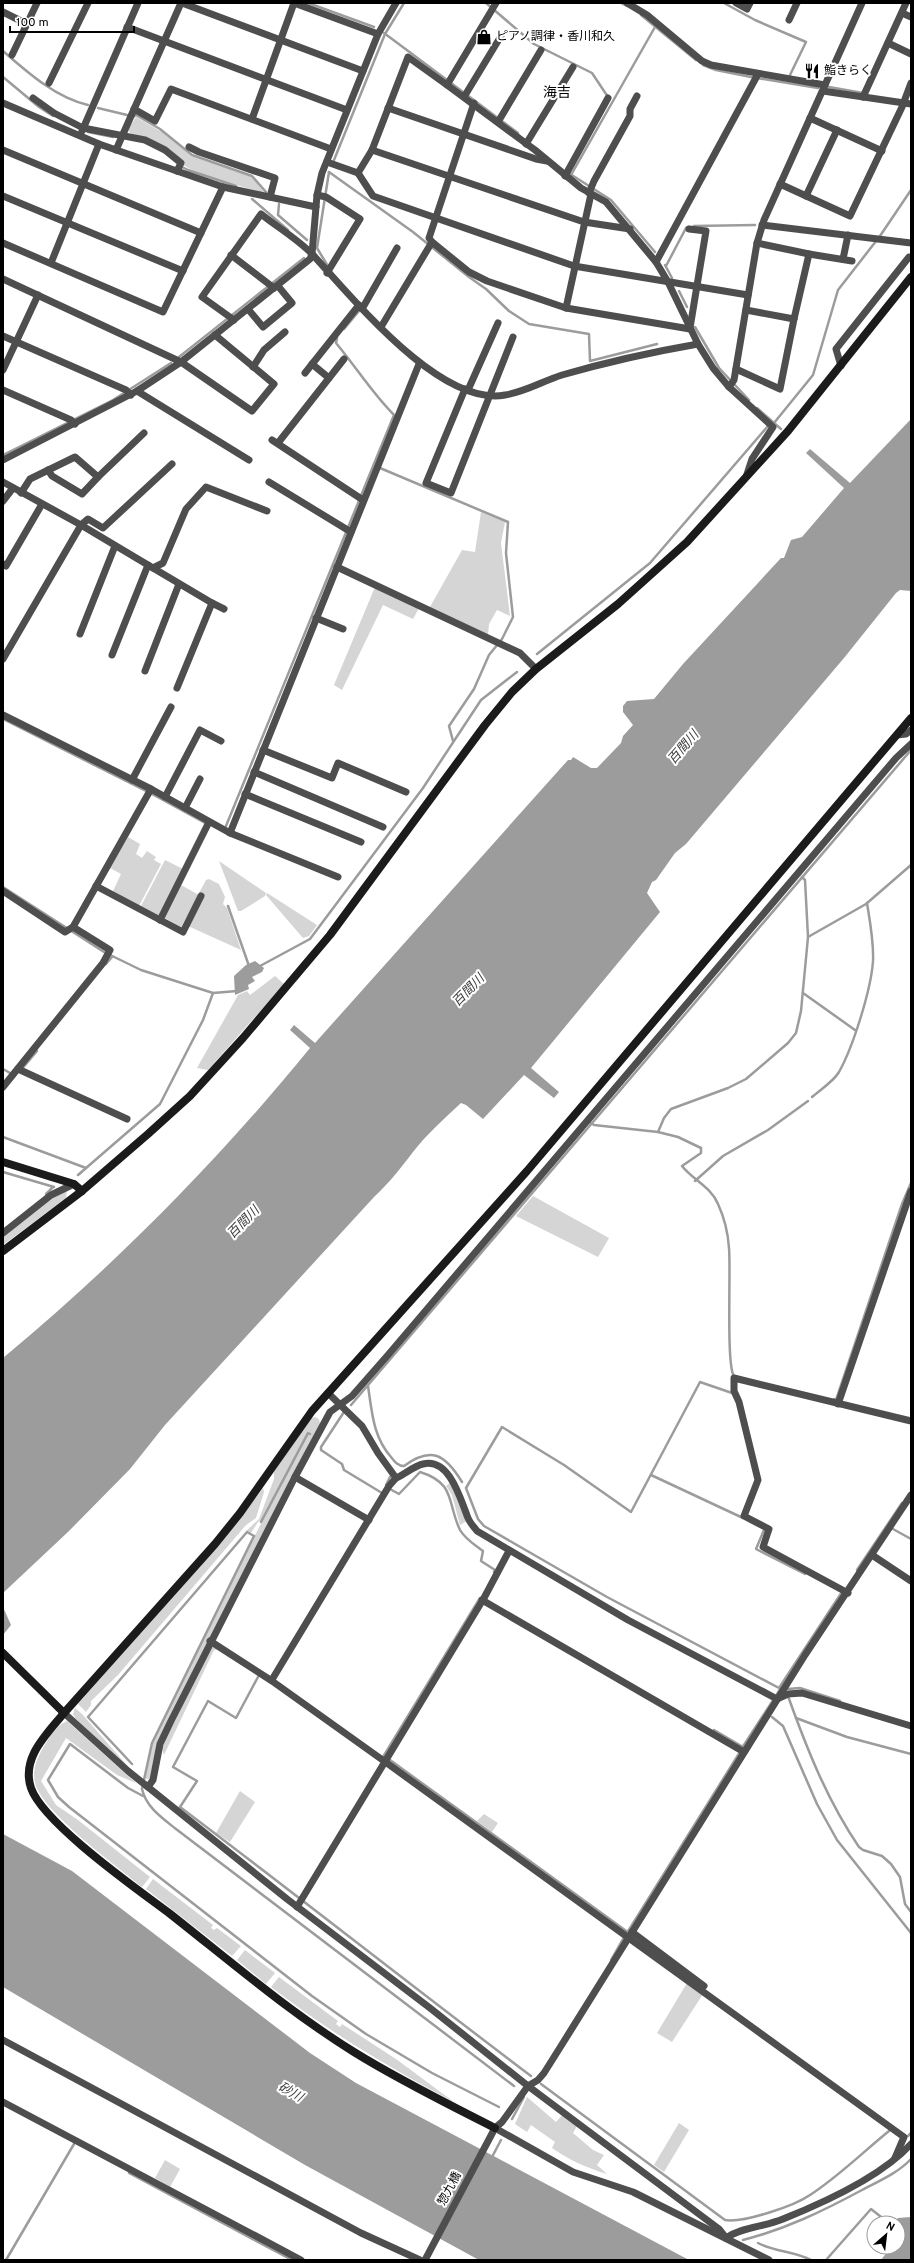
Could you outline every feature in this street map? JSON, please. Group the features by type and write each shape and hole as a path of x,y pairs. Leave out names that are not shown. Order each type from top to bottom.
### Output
{"street":[{"path":"12,55 37,3"},
{"path":"49,83 88,3"},
{"path":"82,131 138,3"},
{"path":"116,150 136,111 183,3 280,41 363,71"},
{"path":"252,119 294,3 378,34"},
{"path":"3,460 131,392 181,362 215,335 231,318 248,309 273,285 302,266 312,254 316,207 322,196 326,162 378,34 396,3"},
{"path":"627,3 647,15 702,61 711,65 757,76 906,101"},
{"path":"736,3 747,9 750,3"},
{"path":"789,20 797,3"},
{"path":"731,385 736,369 757,243 762,225 862,3"},
{"path":"864,95 906,3"},
{"path":"449,83 493,8"},
{"path":"3,12 27,24"},
{"path":"902,12 911,17"},
{"path":"127,27 347,110"},
{"path":"466,94 501,36"},
{"path":"888,43 911,54"},
{"path":"499,120 541,50"},
{"path":"358,173 372,150 408,57 466,94 474,103 528,142 548,161 606,202 658,260 690,329 713,368 773,427 752,459 746,477"},
{"path":"528,142 573,67"},
{"path":"658,260 757,76"},
{"path":"780,184 850,216 906,101 911,84"},
{"path":"136,111 155,121 171,89 331,149"},
{"path":"566,308 591,191 630,116 630,109 637,96"},
{"path":"33,98 100,144 116,150 179,167 224,187 316,207"},
{"path":"567,173 608,98"},
{"path":"3,103 82,131 101,132 145,140 156,146 179,167"},
{"path":"381,327 430,244 429,238 435,217 474,103"},
{"path":"388,108 536,159 548,161"},
{"path":"810,118 882,151"},
{"path":"806,196 837,130"},
{"path":"51,263 100,144"},
{"path":"189,147 275,178 270,197"},
{"path":"3,150 201,233"},
{"path":"372,150 584,222 630,229"},
{"path":"326,162 358,173 373,196 574,266 748,295"},
{"path":"3,244 51,263 163,312 224,187"},
{"path":"3,196 182,271"},
{"path":"322,196 360,220 329,270"},
{"path":"231,318 202,297 261,214 312,254 329,270 361,307 419,364 466,389 490,396 506,395 561,376 629,357 698,344"},
{"path":"762,225 911,243"},
{"path":"689,229 706,231 690,329"},
{"path":"843,259 848,235"},
{"path":"757,243 808,254 852,261"},
{"path":"430,244 469,272 487,281 566,308 690,329"},
{"path":"305,373 361,307 397,248"},
{"path":"736,369 780,389 808,254"},
{"path":"231,255 273,285 292,303 263,327 248,309"},
{"path":"841,366 836,349 909,257 911,257"},
{"path":"3,1251 82,1191 190,1096 282,994 335,928 485,725 512,692 536,668 653,575 687,542 788,431 911,277"},
{"path":"3,279 181,362 252,411 274,384 215,335"},
{"path":"3,370 38,295"},
{"path":"746,310 794,319"},
{"path":"498,323 466,389 426,483 451,493 513,337"},
{"path":"253,367 264,350 285,332"},
{"path":"3,336 131,392 249,460"},
{"path":"344,359 275,442 360,499"},
{"path":"312,364 329,378"},
{"path":"230,833 337,567 360,499 419,364"},
{"path":"3,390 73,422"},
{"path":"48,470 52,476 82,494 144,433"},
{"path":"22,493 30,479 75,457 98,477"},
{"path":"3,659 81,525 88,520 103,528 172,464"},
{"path":"3,482 81,525 150,567 224,609"},
{"path":"269,482 348,531"},
{"path":"112,655 150,567 162,563 186,509 206,487 267,511"},
{"path":"3,501 13,488"},
{"path":"3,564 6,566 42,504"},
{"path":"80,634 115,546"},
{"path":"337,567 520,653 536,668"},
{"path":"145,671 180,584"},
{"path":"177,688 212,603"},
{"path":"316,618 344,629"},
{"path":"132,780 171,707"},
{"path":"3,715 132,780 149,791 165,797 185,808 208,824 338,877"},
{"path":"769,2260 634,2192 574,2172 495,2128 382,2070 315,2027 106,1864 48,1814 37,1801 31,1788 29,1765 41,1742 64,1713 215,1544 264,1480 312,1410 527,1171 911,718"},
{"path":"165,797 200,730 221,741"},
{"path":"896,735 906,734 911,730"},
{"path":"145,1784 153,1780 160,1744 210,1642 330,1412 352,1396 388,1355 896,758 911,744"},
{"path":"263,750 332,778 338,763 406,792"},
{"path":"254,772 383,827"},
{"path":"185,808 200,779"},
{"path":"3,891 65,932 70,929 96,886 149,791"},
{"path":"245,794 361,842"},
{"path":"160,920 208,824"},
{"path":"96,886 183,932 201,896"},
{"path":"3,1086 20,1070 110,950 70,929"},
{"path":"20,1070 127,1119"},
{"path":"3,1162 74,1184 82,1191"},
{"path":"3,1233 51,1195 74,1184"},
{"path":"838,1404 911,1191"},
{"path":"848,1593 763,1547 769,1529 744,1516 758,1480 739,1402 734,1391 734,1378 911,1421"},
{"path":"328,1393 362,1426 378,1453 396,1478"},
{"path":"274,1678 367,1519 396,1478 423,1464 432,1464 440,1467 459,1490 469,1519 477,1531 628,1620 775,1697 802,1693 911,1726"},
{"path":"295,1477 367,1519"},
{"name":"惣九橋","path":"425,2260 489,2137 495,2128 505,2119 528,2086 538,2080 544,2073 775,1697 848,1593 911,1495"},
{"path":"297,1908 483,1598 509,1551"},
{"path":"872,1555 911,1581"},
{"path":"483,1598 742,1750"},
{"path":"210,1642 272,1681 704,1986"},
{"path":"3,1653 64,1713 145,1784 297,1908 430,2008 528,2086 719,2229 726,2238"},
{"path":"630,1935 904,2137 893,2161"},
{"path":"3,2040 361,2233 420,2260"},
{"path":"3,2102 301,2260"},
{"path":"726,2238 734,2232 782,2220 804,2210 876,2173 893,2161 911,2144"}],"shaded area":[{"path":"136,117 167,135 191,156 252,177 264,192 223,181 190,169 153,143 130,133 128,129"},
{"path":"481,512 505,522 501,543 510,616 497,610 489,624 488,635 430,607 462,550 475,552"},
{"path":"375,587 419,608 413,619 383,605 342,690 334,685"},
{"path":"128,837 140,844 136,854 142,858 147,851 156,857 154,860 161,864 139,906 113,891 121,874 110,868"},
{"path":"165,860 183,869 160,915 158,915 141,906"},
{"path":"219,861 266,893 265,896 241,911 238,911"},
{"path":"209,879 219,884 225,897 223,904 227,908 241,950 188,926 203,895 199,893 206,880"},
{"path":"181,885 199,895 181,927 165,918 165,916"},
{"path":"267,893 317,925 309,936 303,938 266,895"},
{"path":"275,976 284,984 208,1070 197,1068 238,995 247,991 250,995"},
{"path":"67,1190 66,1198 3,1245 3,1236 49,1198"},
{"path":"533,1196 609,1238 598,1257 516,1216"},
{"path":"315,1417 319,1419 320,1424 160,1739 152,1779 147,1779 145,1778 153,1743 250,1545 308,1432 262,1520 258,1522 251,1533 246,1531 259,1519 274,1479 274,1472 311,1418"},
{"path":"451,1482 467,1521 460,1525 452,1495 446,1486"},
{"path":"263,1488 264,1492 256,1518 246,1525 118,1675 91,1701 91,1705 86,1712 78,1704 236,1524"},
{"path":"215,1647 218,1649 214,1650 164,1755 162,1749 167,1737 211,1648"},
{"path":"75,1708 131,1770 76,1719 73,1714"},
{"path":"67,1721 136,1783 117,1775 66,1738 41,1781 56,1805 78,1820 150,1877 142,1887 99,1853 66,1824 41,1795 35,1783 35,1769 41,1752 50,1736 59,1726"},
{"path":"240,1791 255,1802 230,1842 216,1833"},
{"path":"484,1814 498,1823 492,1832 477,1821"},
{"path":"153,1879 213,1925 211,1928 214,1930 217,1928 241,1946 232,1956 146,1889"},
{"path":"245,1950 275,1973 266,1984 237,1960"},
{"path":"279,1977 338,2021 336,2024 340,2027 342,2024 396,2059 454,2102 360,2049 315,2019 271,1987"},
{"path":"687,1983 703,1994 672,2042 657,2033"},
{"path":"527,2097 556,2122 563,2114 577,2126 573,2133 593,2150 604,2155 597,2165 607,2174 578,2163 558,2152 552,2148 555,2142 531,2125 527,2132 515,2124"},
{"path":"679,2123 689,2130 664,2172 654,2165"},
{"path":"165,2160 180,2169 170,2187 155,2178"}],"water":[{"name":"百間川","path":"911,419 911,591 900,590 896,593 844,658 686,844 675,853 656,880 652,882 647,893 660,912 531,1068 559,1092 554,1098 524,1075 483,1119 466,1105 461,1103 423,1140 390,1181 165,1425 130,1469 69,1531 3,1593 3,1358 45,1323 125,1249 202,1171 275,1090 310,1048 290,1030 294,1025 315,1043 568,760 571,760 573,757 591,768 597,768 621,743 623,736 633,725 623,712 623,706 627,701 654,699 683,664 781,558 784,558 791,540 802,537 844,488 806,453 810,449 850,483"},
{"path":"255,961 264,968 262,972 252,977 255,981 248,985 249,989 235,995 234,976 246,965"},
{"path":"3,1607 11,1625 3,1635"},
{"name":"砂川","path":"3,1834 72,1871 310,2053 356,2083 689,2260 479,2260 305,2165 3,1987"},
{"path":"906,2217 911,2217 911,2260 881,2260 885,2255 906,2255"}],"waterway":[{"path":"308,3 374,27"},
{"path":"334,160 385,34 404,3"},
{"path":"486,3 534,44 592,73 608,97"},
{"path":"621,3 627,6"},
{"path":"724,3 755,20 806,42 790,75"},
{"path":"641,15 696,60"},
{"path":"571,175 655,27"},
{"path":"384,33 518,133"},
{"path":"3,51 42,83 53,90 76,102 88,105"},
{"path":"703,65 716,70 818,88"},
{"path":"3,77 39,107 53,116"},
{"path":"829,87 863,93"},
{"path":"98,108 127,115"},
{"path":"133,117 136,115 160,129 192,155 252,176 266,192"},
{"path":"88,132 113,137"},
{"path":"180,166 236,186"},
{"path":"329,172 413,232 486,289 509,311 529,324 589,334 590,361 657,344"},
{"path":"329,172 317,248 329,268"},
{"path":"567,172 611,200 655,252"},
{"path":"774,423 813,375 838,290 880,236 911,190"},
{"path":"252,199 288,230"},
{"path":"279,204 278,215 307,240"},
{"path":"694,226 755,225"},
{"path":"666,266 686,228 689,227"},
{"path":"179,357 304,258"},
{"path":"665,265 672,278"},
{"path":"679,291 687,307"},
{"path":"344,329 359,311"},
{"path":"695,327 719,368 749,400"},
{"path":"226,826 394,415 378,398 336,343 337,338"},
{"path":"3,455 113,400 171,363"},
{"path":"757,408 781,429"},
{"path":"537,654 650,563 768,426"},
{"path":"380,468 508,522 506,553 513,617 502,639 489,655 474,689 449,726 453,741"},
{"path":"260,966 310,939 423,788 481,700 517,672"},
{"path":"3,719 152,794 207,824"},
{"path":"351,1405 911,750"},
{"path":"808,937 866,904 911,865"},
{"path":"658,1132 664,1118 671,1109 728,1088 746,1079 788,1043 796,1033 801,1011 808,937 805,880 802,877"},
{"path":"3,887 104,952 141,970 213,993 237,991"},
{"path":"812,1097 830,1082 839,1072 850,1048 865,1002 872,973 873,961 872,932 867,903"},
{"path":"228,906 249,966"},
{"path":"106,964 112,957"},
{"path":"78,1175 160,1104 203,1020 213,993"},
{"path":"803,993 855,1030"},
{"path":"21,1070 37,1051"},
{"path":"3,1069 10,1073"},
{"path":"695,1181 723,1156 768,1130 808,1101"},
{"path":"591,1123 594,1125 658,1132 678,1137 701,1148 701,1153 682,1166 715,1198 725,1225 729,1259 730,1355 734,1376"},
{"path":"3,1137 86,1168"},
{"path":"3,1172 54,1187"},
{"path":"834,1399 836,1400 902,1204 911,1183"},
{"path":"46,1194 53,1187"},
{"path":"732,1393 700,1382 631,1512 564,1465 502,1427 466,1488 478,1519 484,1526 607,1597 779,1688 842,1592"},
{"path":"368,1386 372,1415 377,1433 380,1441 395,1462 404,1466 422,1456 437,1456 450,1465 462,1482"},
{"path":"344,1412 321,1447 321,1450 342,1464 344,1470 382,1493"},
{"path":"261,1522 308,1433 310,1434"},
{"path":"390,1489 399,1494 420,1472 440,1482 449,1495 460,1530 467,1539 483,1551 481,1561 495,1570 494,1572"},
{"path":"651,1475 743,1518"},
{"path":"386,1485 390,1477"},
{"path":"857,1570 902,1503"},
{"path":"893,1529 911,1539"},
{"path":"764,1530 756,1549 805,1574"},
{"path":"132,1764 88,1717 247,1532 254,1536"},
{"path":"254,1536 152,1743 142,1789 144,1795 155,1812 171,1825 514,2086"},
{"path":"383,1757 480,1598"},
{"path":"258,1677 236,1718 208,1701 173,1767 197,1781 180,1807 531,2076"},
{"path":"742,1748 781,1688"},
{"path":"788,1689 800,1688 840,1701"},
{"path":"788,1696 810,1755 837,1811 859,1847 863,1850 882,1856 891,1864 900,1877 905,1904 911,1912"},
{"path":"772,1717 783,1726 817,1804 837,1840 911,1933"},
{"path":"796,1718 847,1737 911,1754"},
{"path":"714,1730 743,1747"},
{"path":"143,1796 128,1788 70,1744 48,1780 58,1797 69,1807 312,1996 366,2034 432,2073 499,2107"},
{"path":"627,1933 740,1752"},
{"path":"390,1760 629,1933"},
{"path":"611,1960 623,1939"},
{"path":"541,2084 725,2220 744,2219 769,2213 803,2199 830,2180 889,2131"},
{"path":"512,2119 524,2097"},
{"path":"908,2136 911,2133"},
{"path":"492,2157 501,2140"},
{"path":"6,2260 74,2144"},
{"path":"743,2240 789,2225 819,2212 888,2176 911,2159"},
{"path":"129,2173 292,2260"},
{"path":"826,2260 871,2209 879,2215"},
{"path":"758,2243 811,2260"}],"place":[{"name":"ピアノ調律・香川和久","path":"484,37"},
{"name":"鮨きらく","path":"812,71"}],"district":[{"name":"海吉","path":"557,93"}]}
